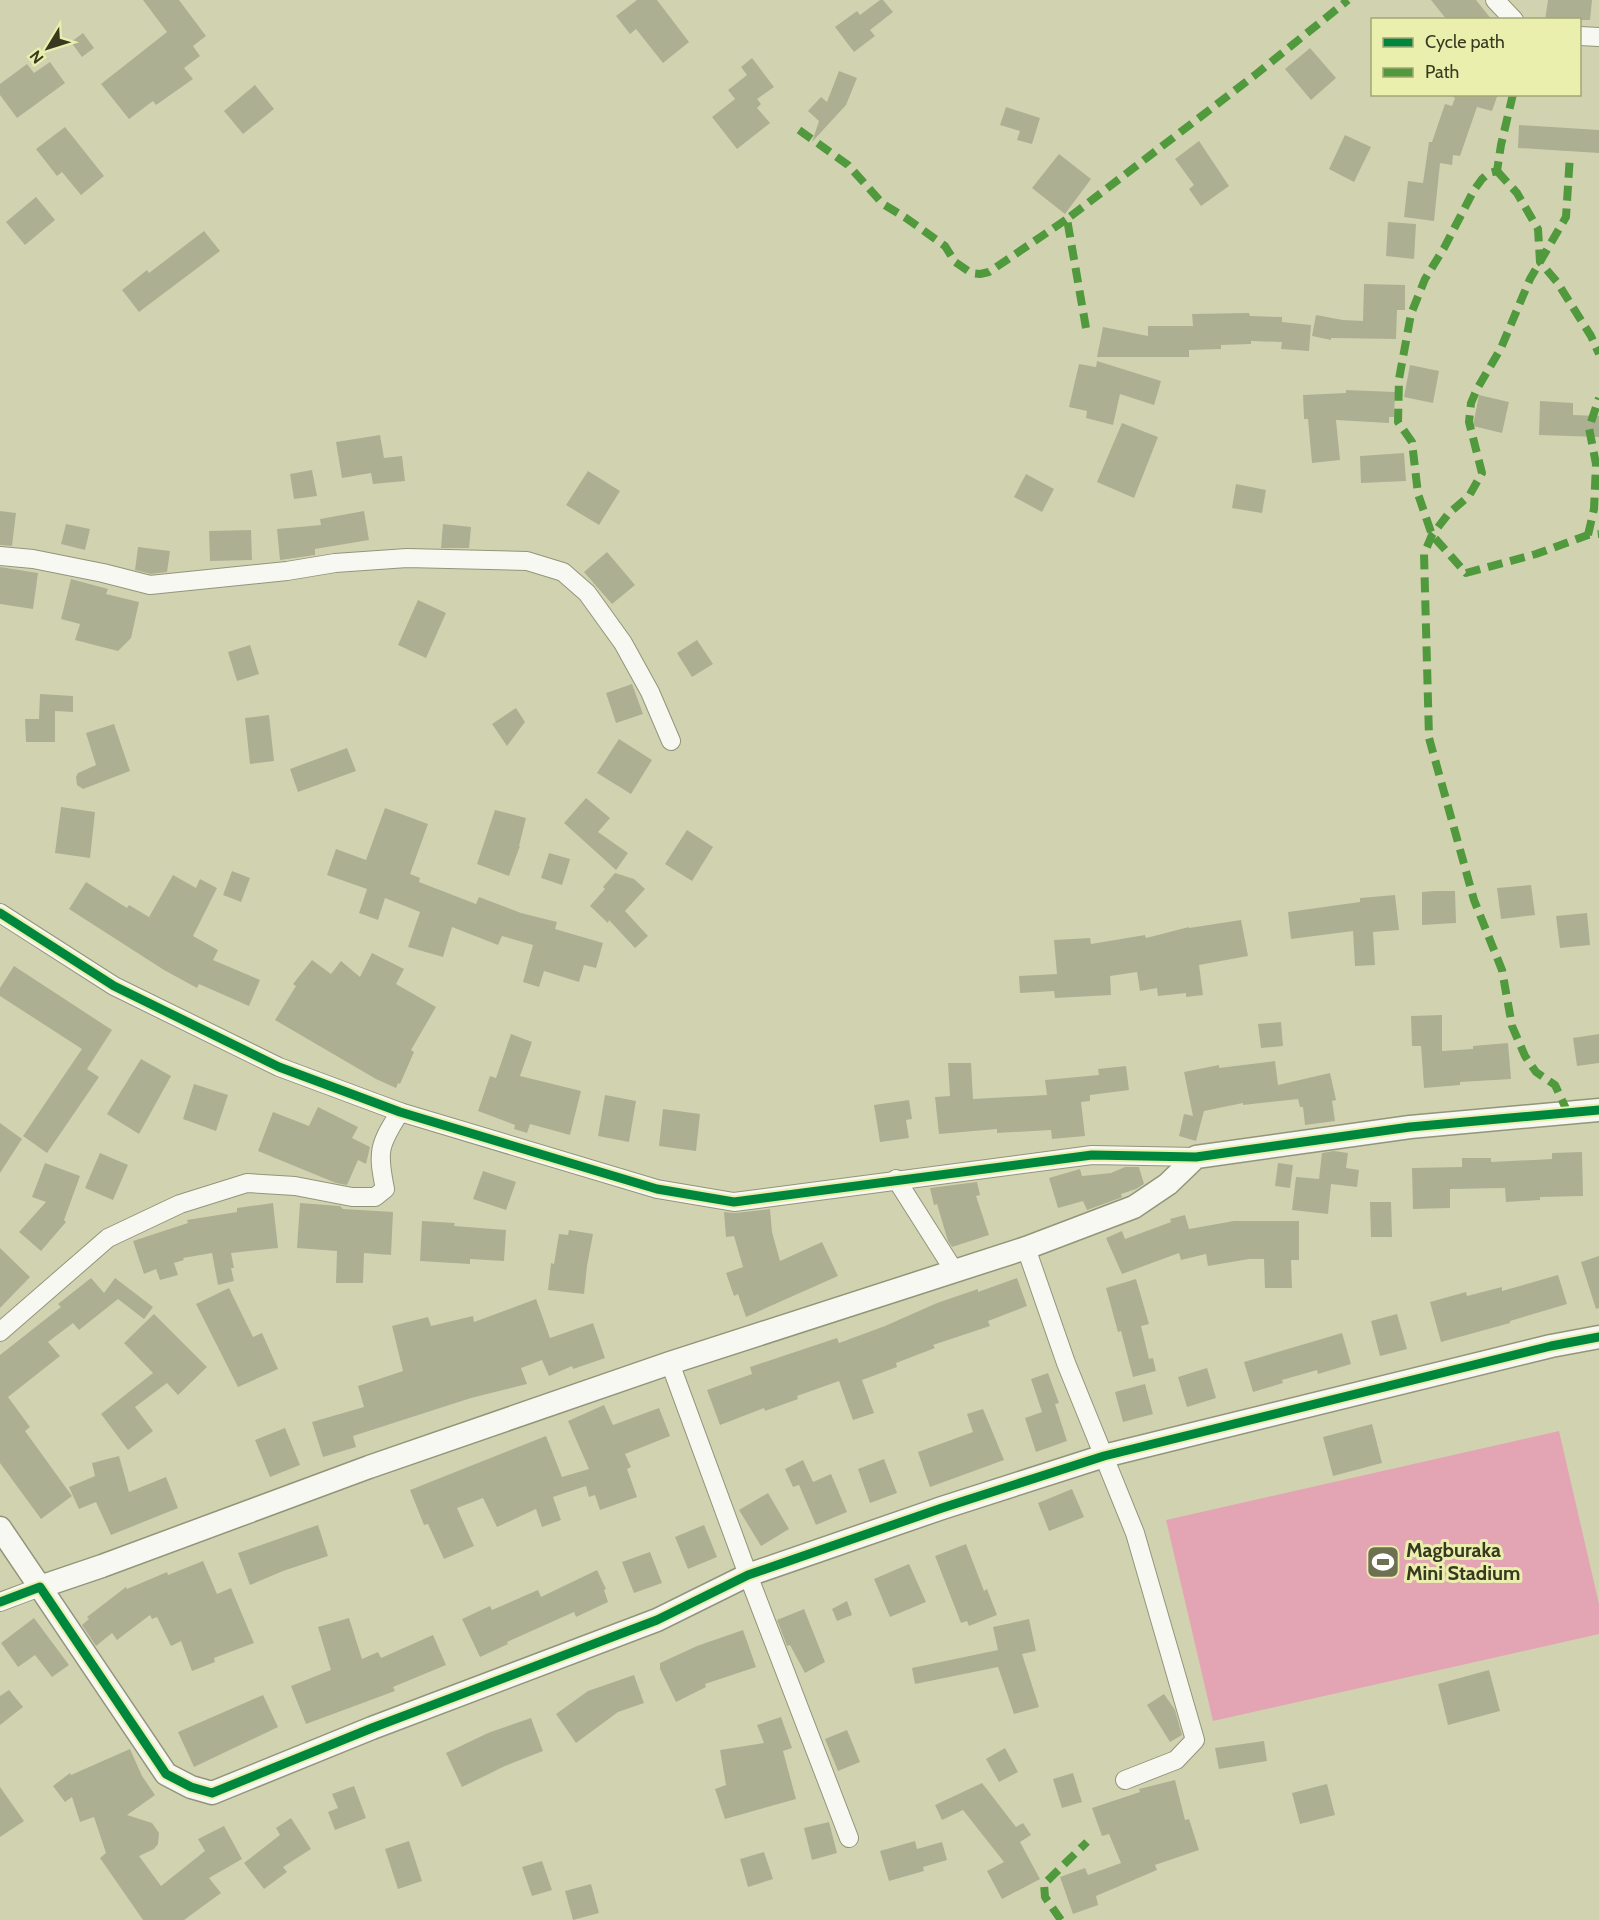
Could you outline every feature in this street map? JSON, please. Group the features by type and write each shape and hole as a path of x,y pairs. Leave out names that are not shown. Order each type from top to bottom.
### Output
{"street":[{"path":"1495,0 1512,18"},
{"path":"1581,36 1599,37"},
{"path":"0,556 33,559 150,585 287,571 335,563 397,559 527,561 563,572 587,593 622,643 650,692 671,741"},
{"path":"0,913 114,986 279,1066 400,1113 657,1189 734,1202 1092,1155 1196,1157 1410,1127 1599,1110"},
{"path":"0,1332 108,1238 180,1204 247,1183 296,1186 352,1197 375,1197 385,1189 380,1161 384,1137 400,1113"},
{"path":"0,1602 369,1467 670,1363 1026,1248 1134,1207 1168,1184 1196,1157"},
{"path":"896,1179 955,1272"},
{"path":"1026,1248 1066,1363 1135,1533 1195,1740 1176,1760 1125,1780"},
{"path":"0,1528 166,1774 191,1787 212,1793 372,1728 657,1620 748,1575 942,1508 1104,1456 1599,1336"},
{"path":"670,1363 849,1838"}],"shaded area":[{"name":"Magburaka Mini Stadium","path":"1559,1431 1599,1604 1599,1634 1213,1721 1166,1520"}],"building":[{"path":"143,0 179,0 206,36 193,46 200,56 184,68 193,79 156,105 153,101 129,119 101,84 167,32"},
{"path":"637,0 657,0 689,42 663,63 636,29 630,34 616,16"},
{"path":"883,0 893,12 870,30 875,36 854,52 835,27 857,11 860,15"},
{"path":"1431,0 1476,0 1490,18 1445,18"},
{"path":"1548,0 1592,0 1590,20 1545,18"},
{"path":"83,33 94,48 82,57 71,42"},
{"path":"1310,48 1336,78 1311,100 1285,69"},
{"path":"752,58 774,87 757,99 761,104 757,108 770,123 737,149 712,117 735,99 728,90 747,75 741,67"},
{"path":"50,62 65,83 17,118 0,95 0,84 27,64 34,73"},
{"path":"839,71 857,78 846,105 812,142 819,121 808,111 821,97 827,102"},
{"path":"255,85 274,109 243,134 224,111"},
{"path":"1452,96 1497,96 1492,111 1477,107 1460,156 1453,155 1452,165 1440,163 1434,221 1404,217 1408,181 1423,183 1429,142 1432,142 1445,104 1452,106 1455,98"},
{"path":"1006,107 1040,118 1032,144 1017,140 1020,131 1000,125"},
{"path":"1519,125 1599,130 1599,153 1518,148"},
{"path":"65,127 104,176 81,195 62,172 57,176 36,149"},
{"path":"1345,135 1371,147 1354,182 1329,169"},
{"path":"1199,141 1229,186 1201,206 1189,189 1194,185 1175,159"},
{"path":"1059,154 1091,179 1065,214 1032,188"},
{"path":"36,197 55,220 25,245 6,222"},
{"path":"1388,222 1416,224 1414,259 1386,256"},
{"path":"204,231 220,251 139,312 122,290 147,270 149,273"},
{"path":"1364,284 1405,285 1405,310 1397,310 1396,339 1331,338 1331,340 1312,336 1316,315 1363,321"},
{"path":"1249,313 1250,316 1282,317 1282,322 1311,325 1309,351 1281,349 1282,342 1251,341 1251,344 1221,345 1221,349 1189,350 1189,357 1097,357 1103,327 1148,336 1148,326 1193,326 1192,314"},
{"path":"1097,361 1161,381 1154,405 1120,394 1113,425 1086,418 1087,411 1069,407 1079,364 1096,367"},
{"path":"1410,365 1439,371 1433,403 1404,397"},
{"path":"1346,390 1395,392 1394,417 1389,417 1389,423 1336,420 1340,460 1312,463 1308,419 1304,419 1303,395 1346,393"},
{"path":"1479,395 1509,402 1502,433 1473,426"},
{"path":"1540,401 1573,403 1573,415 1599,416 1599,437 1539,435"},
{"path":"1122,423 1158,437 1134,498 1097,482"},
{"path":"380,435 384,458 402,456 405,481 373,484 371,473 342,478 336,442"},
{"path":"1404,453 1406,481 1361,483 1360,456"},
{"path":"312,470 317,496 294,499 290,474"},
{"path":"588,471 620,491 599,525 566,505"},
{"path":"1026,474 1054,489 1042,512 1014,497"},
{"path":"1236,484 1266,490 1262,513 1232,508"},
{"path":"0,511 16,513 12,546 0,545"},
{"path":"364,511 369,540 315,549 315,555 280,560 277,529 321,525 320,519"},
{"path":"66,524 90,529 85,550 61,544"},
{"path":"443,524 471,527 469,548 441,548"},
{"path":"251,530 252,560 210,561 209,531"},
{"path":"138,547 170,551 167,572 151,574 135,570"},
{"path":"607,552 635,585 612,604 584,572"},
{"path":"0,567 38,573 33,609 0,604"},
{"path":"71,579 108,589 106,594 139,602 131,638 118,651 75,640 80,624 61,619"},
{"path":"418,600 446,613 426,658 398,645"},
{"path":"697,640 713,664 692,677 677,653"},
{"path":"250,645 259,674 237,681 228,652"},
{"path":"632,684 643,714 616,723 606,693"},
{"path":"40,694 73,696 73,712 55,711 55,742 26,742 25,719 39,719"},
{"path":"516,708 525,722 507,746 492,724"},
{"path":"269,715 274,761 250,764 245,718"},
{"path":"114,724 130,771 83,789 77,785 78,773 96,765 86,733"},
{"path":"619,739 652,760 631,794 597,773"},
{"path":"347,748 356,771 298,792 290,769"},
{"path":"586,798 610,818 598,832 628,853 616,870 564,823"},
{"path":"61,807 95,812 90,858 55,853"},
{"path":"385,808 428,824 410,874 420,878 419,882 476,904 479,897 521,913 557,922 555,929 603,943 596,968 584,965 579,982 544,971 539,987 523,982 533,945 502,936 498,945 452,927 443,957 408,947 420,912 385,898 378,920 359,913 367,889 327,875 336,849 366,860"},
{"path":"495,810 526,818 520,846 509,876 477,864"},
{"path":"687,830 713,847 692,881 665,864"},
{"path":"549,853 570,859 562,885 541,878"},
{"path":"232,871 250,878 241,902 223,895"},
{"path":"615,873 634,879 645,889 625,911 648,936 635,948 609,920 608,923 590,906"},
{"path":"173,875 196,888 200,879 217,888 193,936 218,950 213,960 260,980 249,1006 199,984 197,988 164,970 69,909 86,882 127,908 129,905 149,917"},
{"path":"1531,885 1535,915 1501,919 1497,888"},
{"path":"1455,891 1456,923 1422,925 1422,892"},
{"path":"1395,895 1399,930 1373,932 1375,965 1355,966 1353,931 1291,939 1288,912 1360,902 1360,898"},
{"path":"1587,913 1590,945 1560,948 1556,916"},
{"path":"1241,920 1248,956 1199,965 1203,995 1186,997 1186,993 1158,996 1157,988 1140,991 1137,972 1110,976 1111,995 1055,998 1054,991 1020,993 1019,976 1057,974 1054,940 1090,938 1091,944 1145,935 1146,938 1189,927"},
{"path":"372,953 404,969 396,984 436,1007 411,1050 414,1052 396,1088 376,1079 275,1020 296,986 293,984 312,960 331,974 341,961 360,977"},
{"path":"14,966 112,1030 87,1069 99,1077 47,1153 23,1136 82,1049 0,996 0,988"},
{"path":"1442,1015 1442,1051 1508,1043 1511,1079 1460,1082 1460,1085 1424,1088 1421,1046 1412,1046 1411,1016"},
{"path":"1281,1022 1283,1046 1261,1048 1258,1024"},
{"path":"511,1034 532,1042 520,1076 581,1091 570,1135 530,1124 527,1133 514,1129 515,1125 478,1111 490,1076 496,1078"},
{"path":"1599,1034 1599,1063 1577,1066 1573,1038"},
{"path":"141,1059 171,1076 139,1134 107,1114"},
{"path":"1275,1061 1278,1085 1330,1073 1336,1100 1332,1101 1335,1121 1305,1125 1303,1107 1300,1107 1298,1099 1243,1105 1243,1103 1204,1111 1196,1141 1179,1136 1184,1114 1193,1116 1184,1072 1219,1065 1219,1068"},
{"path":"948,1063 971,1063 973,1099 1047,1095 1045,1080 1099,1075 1098,1069 1126,1066 1129,1090 1090,1095 1090,1101 1081,1102 1085,1136 1052,1139 1051,1130 997,1133 997,1129 939,1134 935,1097 950,1096"},
{"path":"194,1084 228,1095 216,1131 183,1119"},
{"path":"605,1095 636,1101 629,1142 598,1136"},
{"path":"909,1100 912,1119 906,1120 909,1138 880,1142 874,1105"},
{"path":"318,1107 358,1127 352,1138 370,1147 366,1164 358,1160 347,1185 336,1183 258,1151 273,1112 309,1126"},
{"path":"663,1109 700,1114 696,1151 659,1146"},
{"path":"0,1123 22,1139 0,1173"},
{"path":"1334,1151 1348,1153 1346,1168 1359,1170 1357,1187 1331,1184 1328,1214 1292,1210 1296,1177 1319,1179 1322,1153"},
{"path":"1582,1152 1583,1196 1540,1197 1540,1200 1506,1202 1505,1188 1450,1189 1450,1208 1413,1209 1412,1168 1462,1167 1462,1158 1491,1158 1491,1162 1552,1159 1552,1153"},
{"path":"100,1153 128,1165 113,1200 85,1188"},
{"path":"45,1163 80,1176 64,1220 66,1222 41,1251 19,1232 46,1202 32,1197"},
{"path":"1278,1163 1293,1165 1290,1188 1275,1186"},
{"path":"1125,1167 1139,1167 1144,1184 1121,1194 1120,1198 1087,1210 1083,1201 1058,1208 1049,1178 1080,1169 1082,1176 1111,1173"},
{"path":"483,1171 516,1182 506,1210 473,1199"},
{"path":"977,1182 980,1195 976,1196 989,1235 952,1247 948,1241 937,1204 934,1205 930,1188"},
{"path":"1370,1202 1391,1202 1392,1237 1371,1237"},
{"path":"273,1203 278,1248 231,1253 234,1281 218,1285 212,1253 183,1258 184,1260 174,1263 178,1275 160,1280 156,1269 144,1274 133,1241 188,1223 187,1220 237,1212 237,1208"},
{"path":"300,1203 340,1206 343,1209 393,1212 391,1255 364,1253 363,1283 336,1283 337,1251 297,1248"},
{"path":"770,1209 772,1232 780,1261 822,1242 838,1276 746,1317 738,1294 734,1296 726,1273 743,1267 734,1236 726,1237 724,1212"},
{"path":"1185,1215 1189,1229 1234,1221 1299,1221 1299,1260 1291,1260 1292,1288 1265,1288 1264,1259 1249,1259 1208,1266 1206,1254 1181,1260 1179,1253 1122,1274 1106,1238 1122,1231 1125,1239 1171,1222 1170,1219"},
{"path":"422,1221 506,1230 504,1261 470,1259 470,1264 420,1261"},
{"path":"569,1230 593,1234 584,1294 548,1290 551,1263 554,1264 559,1234 568,1235"},
{"path":"0,1248 30,1277 0,1308"},
{"path":"1599,1256 1599,1308 1596,1309 1581,1262"},
{"path":"1558,1275 1567,1304 1441,1342 1430,1302 1466,1292 1467,1296 1502,1287 1502,1291"},
{"path":"91,1278 104,1293 115,1278 153,1307 144,1319 118,1299 79,1330 73,1323 48,1342 60,1356 8,1397 30,1427 25,1431 72,1496 41,1519 0,1463 0,1355 61,1307 58,1304"},
{"path":"1017,1278 1027,1306 988,1321 990,1326 933,1345 935,1348 896,1363 897,1367 862,1380 874,1413 853,1420 839,1381 797,1396 798,1399 765,1411 764,1408 720,1425 707,1390 752,1374 750,1367 837,1338 839,1343 937,1303"},
{"path":"1136,1279 1149,1324 1141,1326 1149,1359 1153,1358 1156,1371 1133,1377 1121,1331 1118,1332 1106,1288"},
{"path":"229,1288 253,1337 262,1333 278,1369 238,1387 196,1304"},
{"path":"536,1299 550,1338 593,1323 605,1358 573,1369 572,1366 549,1376 542,1360 521,1368 527,1384 471,1398 353,1436 356,1447 323,1457 312,1422 364,1407 358,1386 403,1371 392,1326 428,1317 431,1326 473,1316 474,1322"},
{"path":"154,1314 207,1367 178,1395 167,1383 135,1407 153,1431 128,1450 101,1414 153,1373 124,1343"},
{"path":"1397,1314 1407,1349 1380,1356 1371,1321"},
{"path":"1342,1333 1351,1364 1318,1374 1317,1370 1282,1380 1283,1383 1253,1392 1244,1362"},
{"path":"1207,1368 1216,1398 1187,1407 1178,1377"},
{"path":"1048,1373 1059,1403 1055,1404 1067,1441 1036,1452 1025,1418 1042,1412 1031,1379"},
{"path":"1145,1384 1153,1414 1123,1422 1115,1392"},
{"path":"604,1405 613,1425 659,1408 670,1436 625,1454 631,1467 627,1469 637,1497 600,1510 595,1495 589,1497 586,1486 553,1497 561,1520 542,1527 536,1509 497,1527 483,1498 457,1508 474,1546 444,1559 428,1524 424,1525 410,1490 546,1436 562,1477 589,1469 568,1421"},
{"path":"983,1409 1004,1460 930,1487 918,1452 973,1432 967,1414"},
{"path":"1372,1424 1382,1463 1333,1476 1323,1437"},
{"path":"285,1428 300,1465 270,1477 255,1440"},
{"path":"119,1456 129,1492 166,1477 178,1508 111,1535 96,1502 79,1509 69,1487 95,1476 92,1463"},
{"path":"884,1459 897,1493 870,1503 858,1469"},
{"path":"803,1460 813,1482 831,1474 847,1512 816,1525 799,1485 793,1487 785,1469"},
{"path":"1072,1489 1084,1517 1049,1531 1038,1503"},
{"path":"768,1493 789,1529 761,1546 739,1510"},
{"path":"318,1525 328,1556 250,1585 238,1553"},
{"path":"704,1525 717,1557 688,1569 675,1537"},
{"path":"966,1544 984,1591 987,1589 997,1615 969,1626 967,1621 961,1623 935,1556"},
{"path":"650,1552 662,1583 634,1593 622,1562"},
{"path":"203,1561 217,1594 231,1588 254,1643 214,1658 215,1662 192,1671 181,1641 171,1646 157,1617 152,1619 150,1615 117,1640 112,1633 96,1646 82,1625 89,1619 87,1617 126,1587 127,1589 167,1572 168,1575"},
{"path":"909,1564 926,1602 890,1617 874,1579"},
{"path":"597,1570 606,1589 604,1590 608,1602 576,1617 574,1612 507,1642 508,1644 480,1657 462,1619 490,1606 492,1610 538,1590 541,1597"},
{"path":"847,1601 852,1615 837,1621 832,1609"},
{"path":"804,1609 825,1662 805,1673 790,1645 787,1646 777,1620"},
{"path":"34,1618 69,1665 52,1677 35,1655 18,1667 1,1643"},
{"path":"349,1618 362,1659 378,1652 381,1658 433,1635 446,1665 393,1687 395,1691 306,1724 291,1686 331,1670 318,1627"},
{"path":"1029,1619 1036,1651 1022,1654 1039,1707 1014,1714 998,1667 915,1684 912,1668 998,1650 993,1627"},
{"path":"743,1630 756,1667 705,1684 706,1687 676,1702 660,1669 660,1663 697,1646"},
{"path":"1489,1670 1500,1711 1448,1725 1438,1684"},
{"path":"634,1675 644,1703 618,1712 576,1743 556,1714 588,1691"},
{"path":"9,1690 23,1707 0,1725 0,1696"},
{"path":"1164,1694 1175,1710 1182,1735 1170,1742 1147,1705"},
{"path":"263,1695 278,1727 194,1767 178,1732"},
{"path":"781,1717 792,1748 783,1751 796,1799 725,1819 715,1789 726,1785 720,1750 764,1743 757,1725"},
{"path":"531,1718 543,1751 462,1787 446,1753 488,1733"},
{"path":"847,1730 860,1762 838,1771 825,1739"},
{"path":"1264,1741 1267,1761 1219,1769 1215,1748"},
{"path":"1005,1748 1018,1772 999,1782 986,1759"},
{"path":"130,1749 142,1776 155,1795 127,1815 152,1823 159,1833 158,1844 154,1849 139,1856 161,1886 205,1851 198,1839 224,1826 242,1859 209,1878 221,1893 184,1920 143,1920 100,1858 106,1853 94,1817 80,1822 72,1797 65,1802 53,1786 70,1773 71,1775"},
{"path":"1073,1773 1082,1802 1062,1808 1053,1779"},
{"path":"1175,1780 1185,1820 1189,1819 1199,1850 1155,1865 1157,1870 1096,1896 1098,1905 1073,1914 1060,1877 1085,1868 1088,1875 1121,1863 1109,1834 1102,1836 1092,1808 1140,1792 1139,1789"},
{"path":"982,1783 1016,1827 1023,1823 1031,1835 1020,1842 1040,1879 1002,1899 987,1871 1004,1862 963,1810 942,1820 935,1805"},
{"path":"1327,1784 1335,1815 1300,1824 1292,1793"},
{"path":"354,1786 366,1818 335,1830 328,1812 338,1808 332,1794"},
{"path":"0,1787 24,1821 0,1837"},
{"path":"291,1818 311,1849 283,1867 287,1872 264,1889 244,1863 280,1835 276,1828"},
{"path":"829,1822 837,1853 812,1860 804,1828"},
{"path":"409,1841 422,1881 398,1889 385,1849"},
{"path":"915,1841 917,1849 942,1842 947,1860 923,1867 924,1871 889,1881 880,1851"},
{"path":"764,1852 773,1879 748,1887 740,1859"},
{"path":"542,1861 552,1890 532,1896 522,1867"},
{"path":"591,1884 599,1913 573,1920 565,1891"}],"marked path":[{"path":"1086,328 1067,219 1255,75 1348,0"},
{"path":"1513,96 1497,171 1489,173 1474,190 1425,279 1411,314 1399,379 1398,422 1412,442 1418,494 1432,535 1466,573 1536,554 1588,535 1599,534"},
{"path":"799,130 848,165 883,204 945,246 955,262 971,273 989,272 1067,219"},
{"path":"1568,1113 1555,1085 1536,1072 1525,1056 1512,1026 1502,970 1474,900 1429,738 1424,554 1432,535 1449,513 1469,496 1482,473 1469,422 1471,403 1501,348 1530,279 1566,217 1570,155"},
{"path":"1497,171 1517,193 1538,229 1540,262 1557,282 1591,336 1599,354"},
{"path":"1588,535 1594,509 1596,464 1589,428 1599,398"},
{"path":"1061,1920 1045,1897 1044,1884 1087,1842"}],"cycle path":[{"path":"0,913 114,986 279,1067 400,1112 657,1189 734,1202 1092,1155 1196,1157 1410,1127 1599,1110"},
{"path":"0,1602 40,1587 166,1774 191,1787 212,1793 372,1728 657,1620 748,1575 942,1508 1104,1456 1551,1346 1599,1337"}],"place":[{"name":"Magburaka Mini Stadium","path":"1383,1562"}]}
